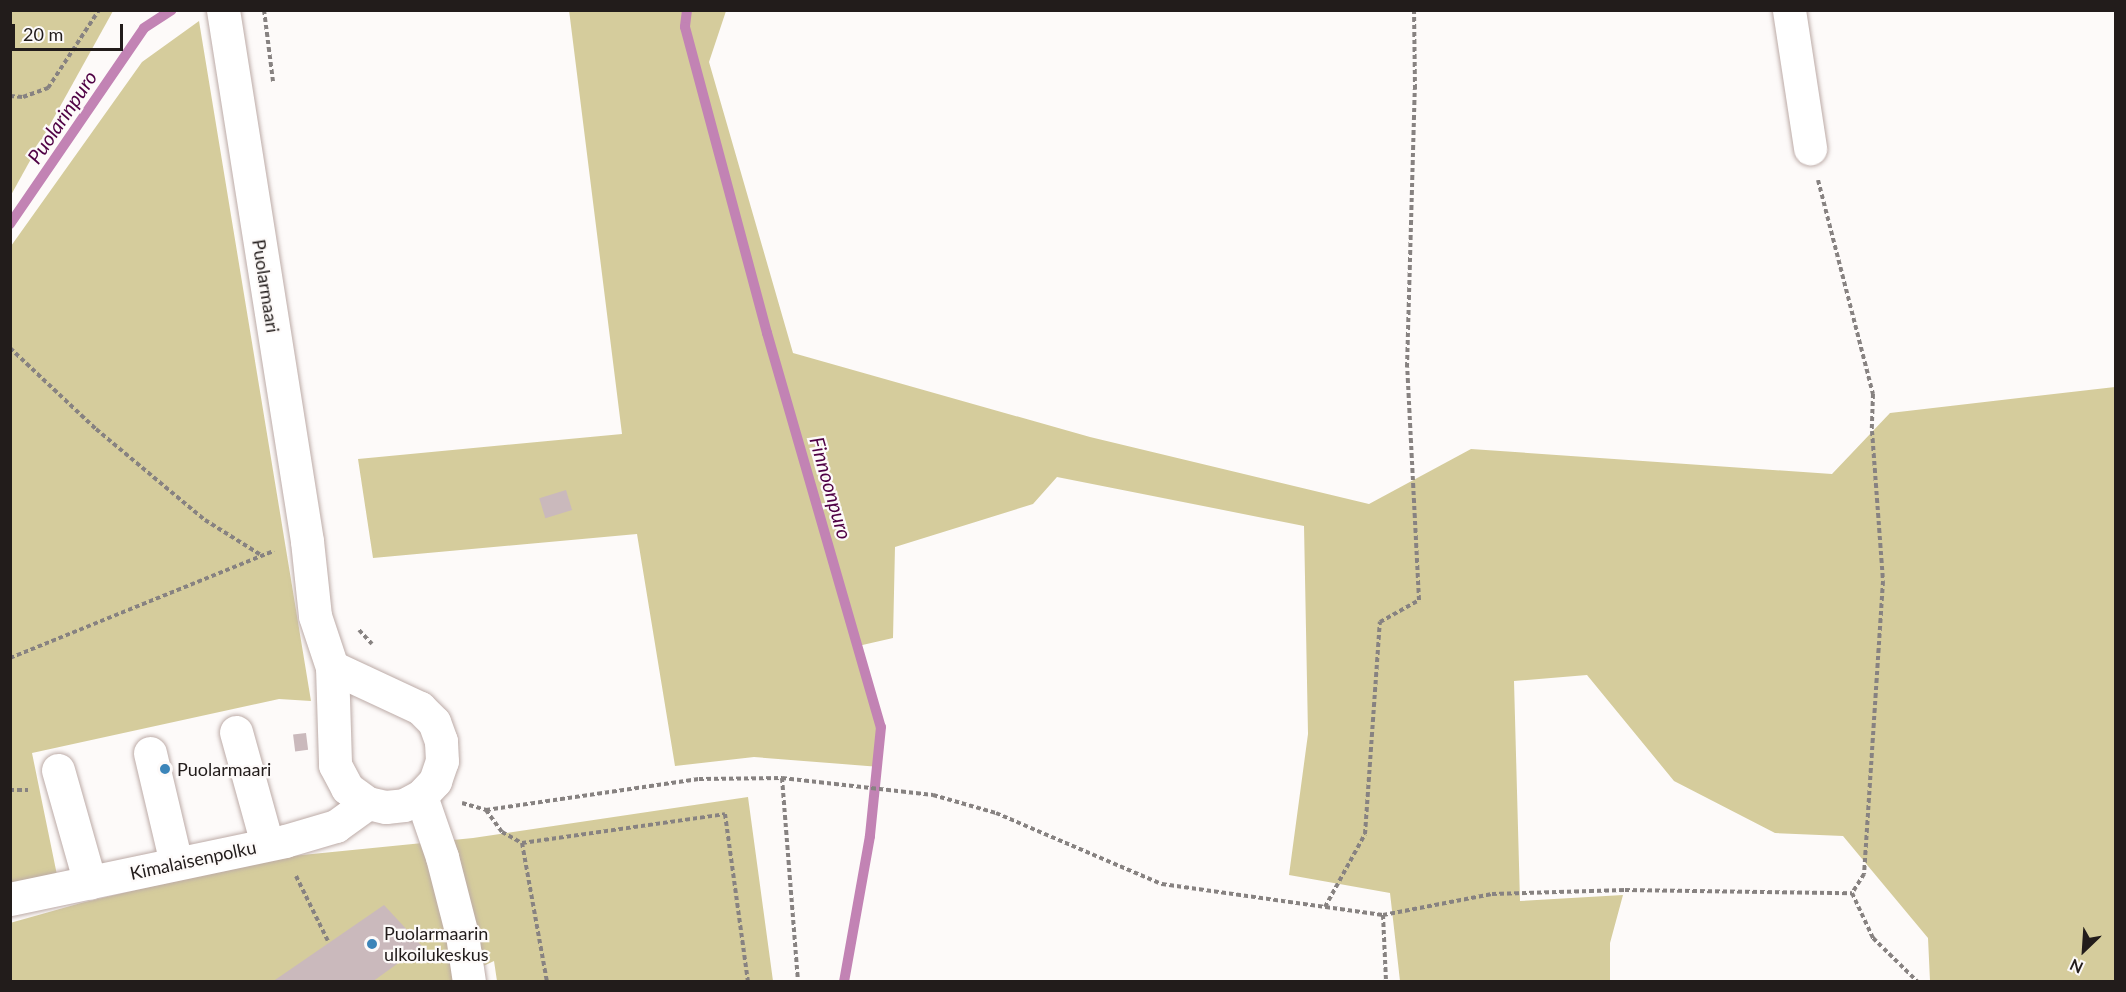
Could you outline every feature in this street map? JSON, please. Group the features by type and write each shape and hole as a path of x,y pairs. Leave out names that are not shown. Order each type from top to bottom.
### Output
{"street":[{"name":"Puolarmaari","path":"223,10 307,541 315,616 332,667 335,765 347,788 368,803"},
{"path":"1789,10 1810,148"},
{"path":"332,667 420,708 434,722 441,741 442,761 426,809 462,935 469,981"},
{"path":"236,732 276,843"},
{"path":"150,753 176,863"},
{"path":"58,770 90,883"},
{"path":"368,803 386,807 404,805 426,809"},
{"name":"Kimalaisenpolku","path":"10,899 276,843 336,826 368,803"}],"path":[{"path":"10,96 23,97 48,88 99,10"},
{"path":"264,10 275,93"},
{"path":"1325,907 1365,834 1380,622 1419,600 1407,367 1415,89 1413,10"},
{"path":"1810,148 1873,394 1872,432 1883,581 1864,874 1851,893"},
{"path":"10,348 96,429 205,520 262,555"},
{"path":"10,658 262,555 307,541"},
{"path":"356,626 378,649"},
{"path":"782,778 798,981"},
{"path":"426,809 443,814 453,800 486,810 699,779 782,778 933,795 996,813 1162,884 1383,915 1492,894 1625,890 1851,893"},
{"path":"486,810 502,832 522,843 725,814 748,981"},
{"path":"276,843 290,862 328,941"},
{"path":"522,843 547,981"},
{"path":"1851,893 1874,938 1918,981"},
{"path":"1383,915 1386,981"}],"shaded area":[{"path":"569,10 726,11 709,62 793,353 1090,437 1369,504 1471,449 1832,474 1890,413 2115,387 2115,981 1930,981 1928,938 1843,836 1775,833 1674,781 1587,675 1514,681 1520,901 1623,895 1610,943 1610,981 1400,981 1390,893 1289,875 1308,734 1304,526 1057,477 1033,504 895,547 893,638 858,646 881,727 880,767 754,757 675,766 637,534 373,558 358,459 622,434"},
{"path":"10,11 113,11 11,195"},
{"path":"199,21 311,701 279,699 32,753 57,875 11,890 11,246 142,62"},
{"path":"748,797 773,981 497,981 494,961 449,982 11,981 10,923 81,903 272,858 473,838"}],"building":[{"path":"566,490 572,510 545,518 539,498"},
{"path":"306,733 308,750 295,751 293,735"},
{"name":"Puolarmaarin ulkoilukeskus","path":"384,905 422,946 372,982 272,982"}],"waterway":[{"name":"Puolarinpuro","path":"10,224 144,28 172,10"},
{"name":"Finnoonpuro","path":"687,10 685,27 767,333 881,727 870,836 844,982"}],"place":[{"name":"Puolarmaari","path":"165,769"},
{"name":"Puolarmaarin ulkoilukeskus","path":"372,944"}]}
